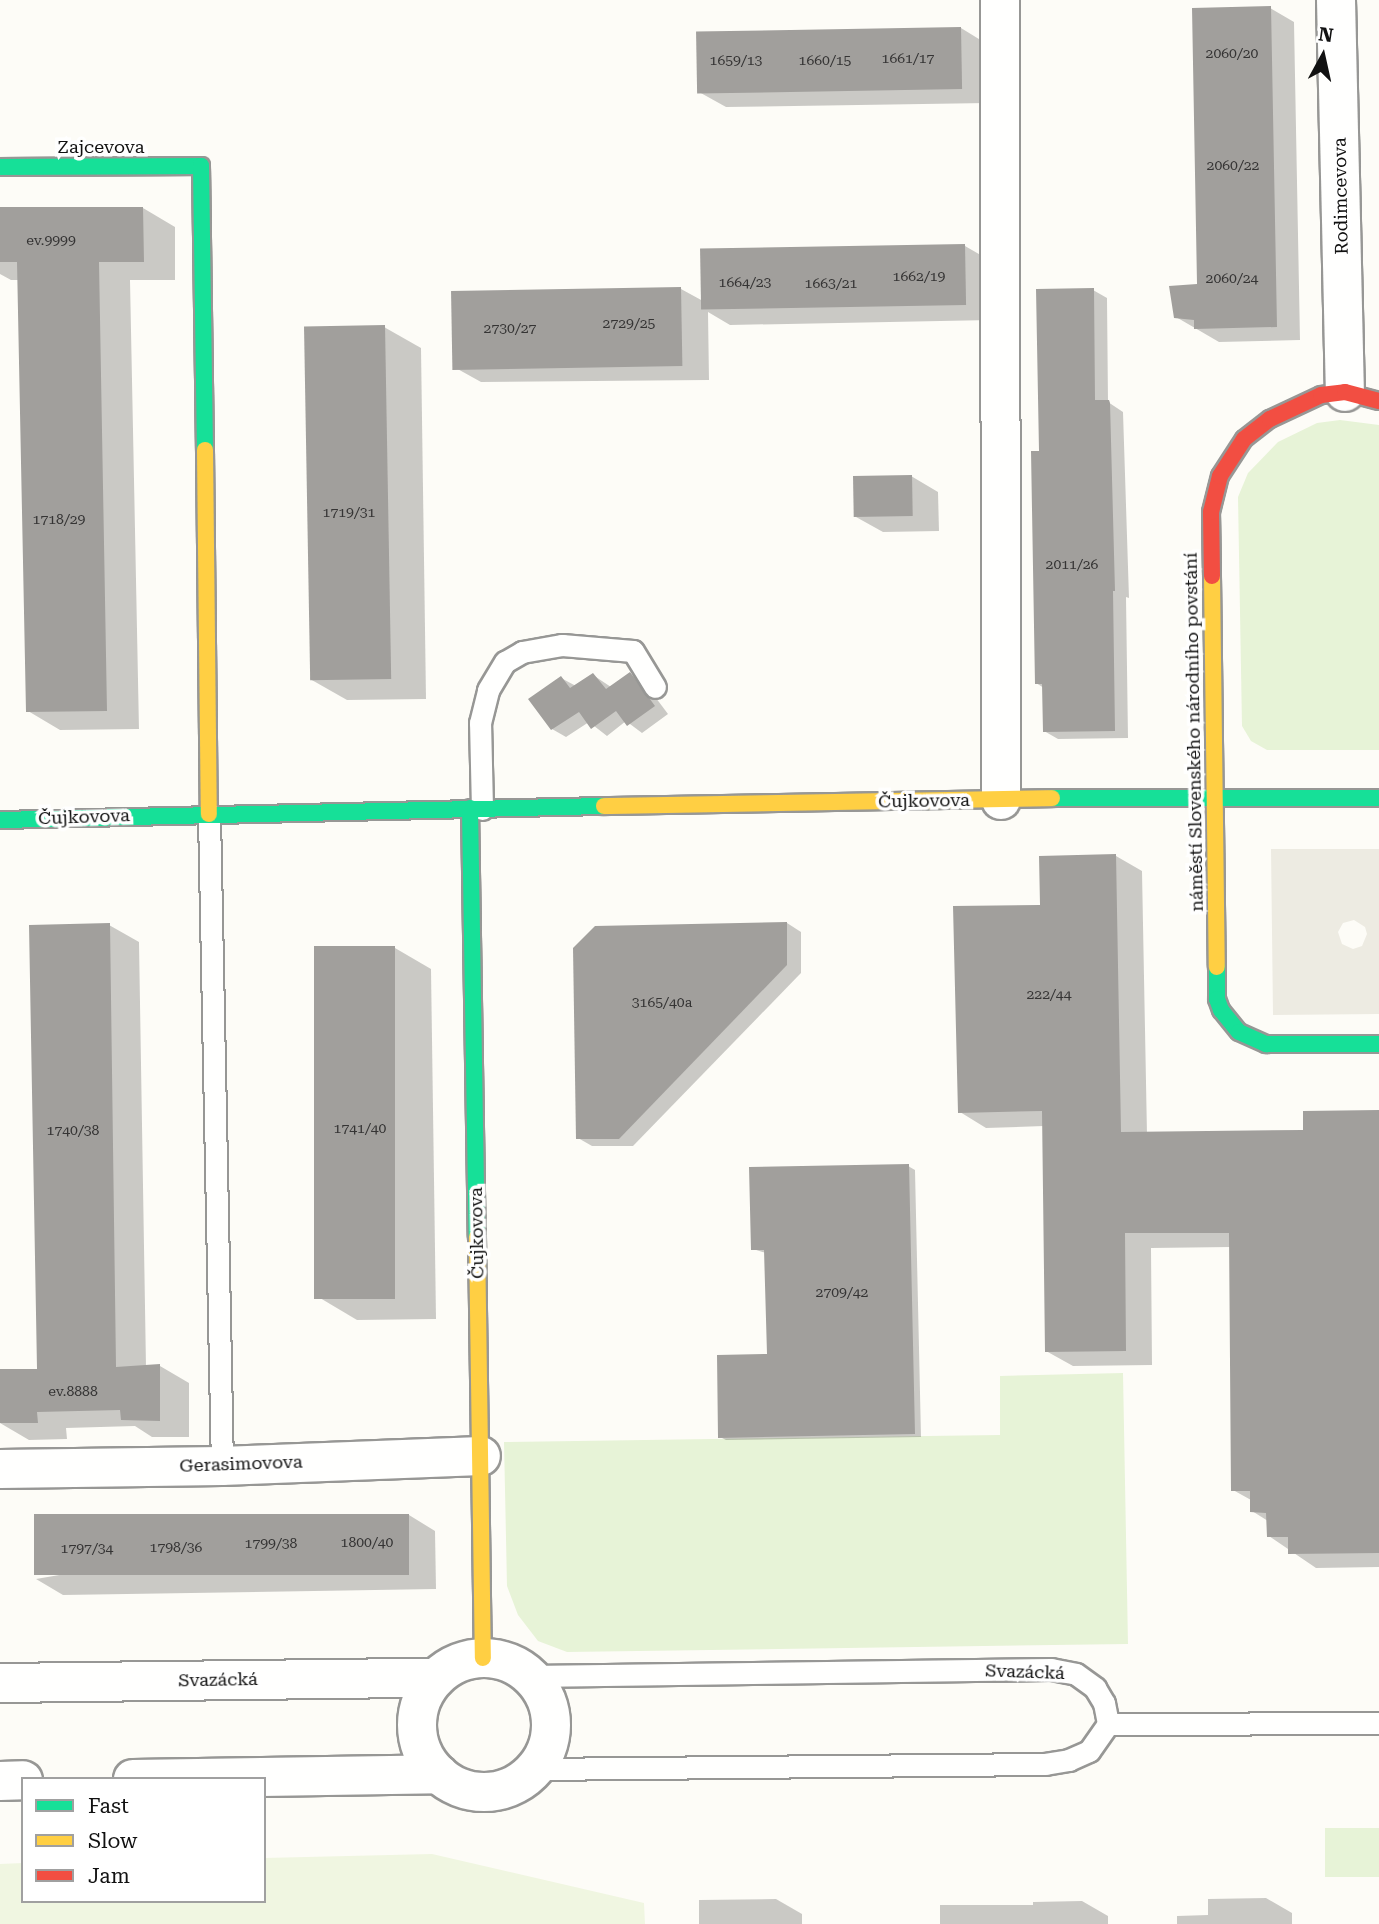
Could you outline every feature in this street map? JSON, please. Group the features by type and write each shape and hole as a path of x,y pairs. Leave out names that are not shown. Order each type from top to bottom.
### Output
{"street":[{"path":"1000,0 1002,800"},
{"name":"Rodimcevova","path":"1335,0 1362,396"},
{"name":"Zajcevova","path":"0,167 201,166 209,814"},
{"name":"náměstí Slovenského národního povstání","path":"1362,396 1321,394 1301,402 1261,426 1244,439 1231,457 1213,495 1213,798 1217,999 1221,1010 1239,1032 1266,1044 1379,1044"},
{"name":"Čujkovova","path":"0,820 476,808 1002,800 1379,798"},
{"name":"Čujkovova","path":"476,808 483,1658"},
{"name":"Gerasimovova","path":"0,1469 222,1466 481,1456"},
{"path":"483,1658 500,1660 530,1676 548,1705 551,1722 550,1739 534,1769 508,1788 492,1791 454,1785 439,1774 428,1760 417,1727 426,1693 436,1678 450,1667 483,1658"},
{"name":"Svazácká","path":"0,1682 436,1678"},
{"path":"255,1777 439,1774"},
{"path":"0,1781 21,1780"}],"lane":[{"path":"476,808 480,723 488,690 505,662 522,652 562,645 633,651 655,687"},
{"path":"209,814 222,1466"},
{"name":"Svazácká","path":"530,1676 1051,1669 1076,1674 1095,1688 1104,1703 1108,1724"},
{"path":"534,1769 1045,1764 1069,1760 1089,1751 1108,1724 1379,1723"}],"green space":[{"path":"1340,420 1379,425 1379,750 1267,750 1251,741 1242,726 1238,497 1248,473 1278,442 1317,423"},
{"path":"1123,1373 1128,1644 567,1652 538,1641 518,1615 507,1586 504,1442 1000,1435 1000,1376"},
{"path":"1325,1828 1379,1828 1379,1877 1325,1877"},
{"path":"432,1854 644,1903 645,1924 0,1924 0,1864 21,1863 21,1903 266,1903 266,1858"}],"shaded area":[{"path":"1271,849 1379,849 1379,1014 1273,1015","holes":["1354,920 1365,927 1367,934 1362,946 1353,949 1342,944 1338,932 1343,923"]}],"building":[{"path":"1271,6 1277,327 1194,329 1194,320 1174,318 1169,286 1197,284 1192,8"},
{"path":"961,27 962,89 697,94 696,32"},
{"path":"0,207 143,207 144,262 99,262 107,711 26,712 17,262 0,262"},
{"path":"965,244 966,305 701,310 700,249"},
{"path":"681,287 682,366 452,370 451,291"},
{"path":"1094,288 1095,400 1109,400 1110,403 1115,591 1115,731 1043,732 1042,684 1035,684 1031,451 1039,451 1036,289"},
{"path":"385,325 391,679 310,680 304,326"},
{"path":"912,475 913,516 854,517 853,476"},
{"path":"630,672 655,706 627,726 616,711 591,729 579,712 551,730 528,699 561,676 570,688 593,673 606,689"},
{"path":"1116,854 1121,1132 1303,1130 1303,1111 1379,1110 1379,1553 1288,1554 1288,1537 1267,1537 1266,1513 1250,1512 1250,1491 1231,1491 1229,1233 1125,1233 1126,1351 1045,1352 1042,1111 958,1113 953,906 1040,905 1039,856"},
{"path":"787,922 787,965 619,1139 576,1139 573,948 595,926"},
{"path":"110,923 116,1367 160,1364 160,1421 121,1420 120,1410 37,1412 38,1423 0,1423 0,1369 37,1369 29,925"},
{"path":"314,946 395,946 395,1299 314,1299"},
{"path":"909,1164 915,1434 718,1438 717,1355 767,1354 764,1250 751,1250 749,1167"},
{"path":"34,1514 409,1514 409,1575 34,1575"}],"traffic: fast":[{"path":"0,167 201,166 205,450"},
{"path":"1052,798 1379,798"},
{"path":"0,820 604,806"},
{"path":"470,808 477,1237"},
{"path":"1217,967 1217,999 1221,1010 1239,1032 1266,1044 1379,1044"}],"traffic: slow":[{"path":"205,450 209,814"},
{"path":"1212,576 1217,967"},
{"path":"604,806 1052,798"},
{"path":"477,1237 483,1658"}],"traffic: jam":[{"path":"1212,576 1211,512 1220,476 1244,439 1270,419 1321,395 1345,392 1379,401"}]}
